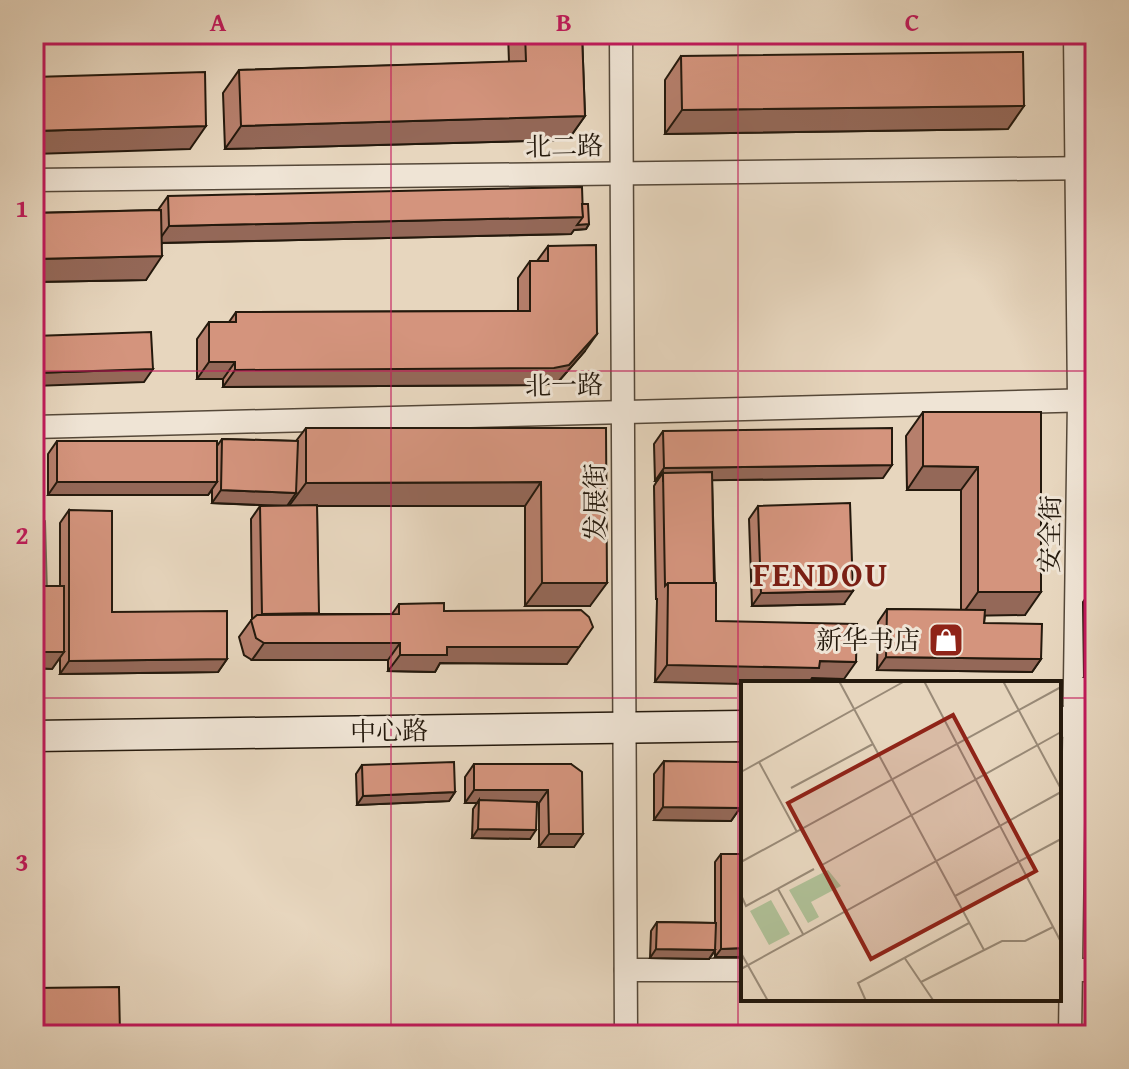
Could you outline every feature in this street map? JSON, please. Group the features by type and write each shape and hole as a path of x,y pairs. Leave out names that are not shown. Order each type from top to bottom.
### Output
{"street":[{"name":"发展街","path":"621,34 626,1035"},
{"name":"安全街","path":"1070,1035 1065,970 1087,400 1086,168 1075,34"},
{"name":"北二路","path":"34,180 1086,168"},
{"name":"北一路","path":"34,427 1087,400"},
{"name":"中心路","path":"34,736 741,726"},
{"path":"626,970 741,970"},
{"path":"1065,970 1095,970"}],"green space":[{"path":"34,519 45,521 47,593 34,593"}],"building":[{"path":"34,34 43,34 44,41 34,41"},
{"path":"525,34 582,34 585,116 241,126 239,70 526,61"},
{"path":"1023,52 1024,106 682,110 681,56"},
{"path":"205,72 206,126 34,131 34,77"},
{"path":"582,187 583,217 169,226 168,196"},
{"path":"582,204 588,204 589,224 577,225 583,217"},
{"path":"161,210 162,256 34,259 34,213"},
{"path":"596,245 597,334 569,365 554,368 235,370 235,362 209,362 209,322 236,322 236,312 530,311 530,261 548,261 548,246"},
{"path":"151,332 153,369 34,373 34,336"},
{"path":"923,412 1041,412 1041,592 978,592 978,467 923,466"},
{"path":"306,428 606,428 607,583 542,583 541,482 306,483"},
{"path":"892,428 892,465 664,468 663,431"},
{"path":"222,439 298,441 296,493 221,490"},
{"path":"57,441 217,441 217,482 57,482"},
{"path":"712,472 714,583 668,583 665,586 663,473"},
{"path":"850,503 853,591 761,593 758,506"},
{"path":"317,505 319,613 262,614 260,506"},
{"path":"69,510 112,511 112,612 227,611 227,659 69,661"},
{"path":"668,583 716,583 716,621 857,624 856,662 820,661 819,668 667,665"},
{"path":"34,586 64,586 64,652 34,652"},
{"path":"1095,588 1095,664 1093,664 1092,589"},
{"path":"444,603 444,611 581,610 589,617 593,627 579,647 447,647 447,655 400,655 400,643 264,643 256,638 251,620 257,615 399,614 399,604"},
{"path":"887,609 985,610 984,623 1042,624 1041,659 886,657"},
{"path":"664,761 740,762 740,808 663,807"},
{"path":"454,762 455,792 363,796 362,765"},
{"path":"474,764 571,764 582,772 583,834 549,834 548,790 474,790"},
{"path":"479,800 537,802 536,830 478,829"},
{"path":"721,854 741,854 741,948 721,949"},
{"path":"657,922 716,923 715,950 656,949"},
{"path":"119,987 120,1034 34,1035 34,988"},
{"path":"672,1025 966,1035 672,1035"}],"place":[{"name":"新华书店","path":"946,640"}],"district":[{"name":"FENDOU","path":"821,574"}]}
